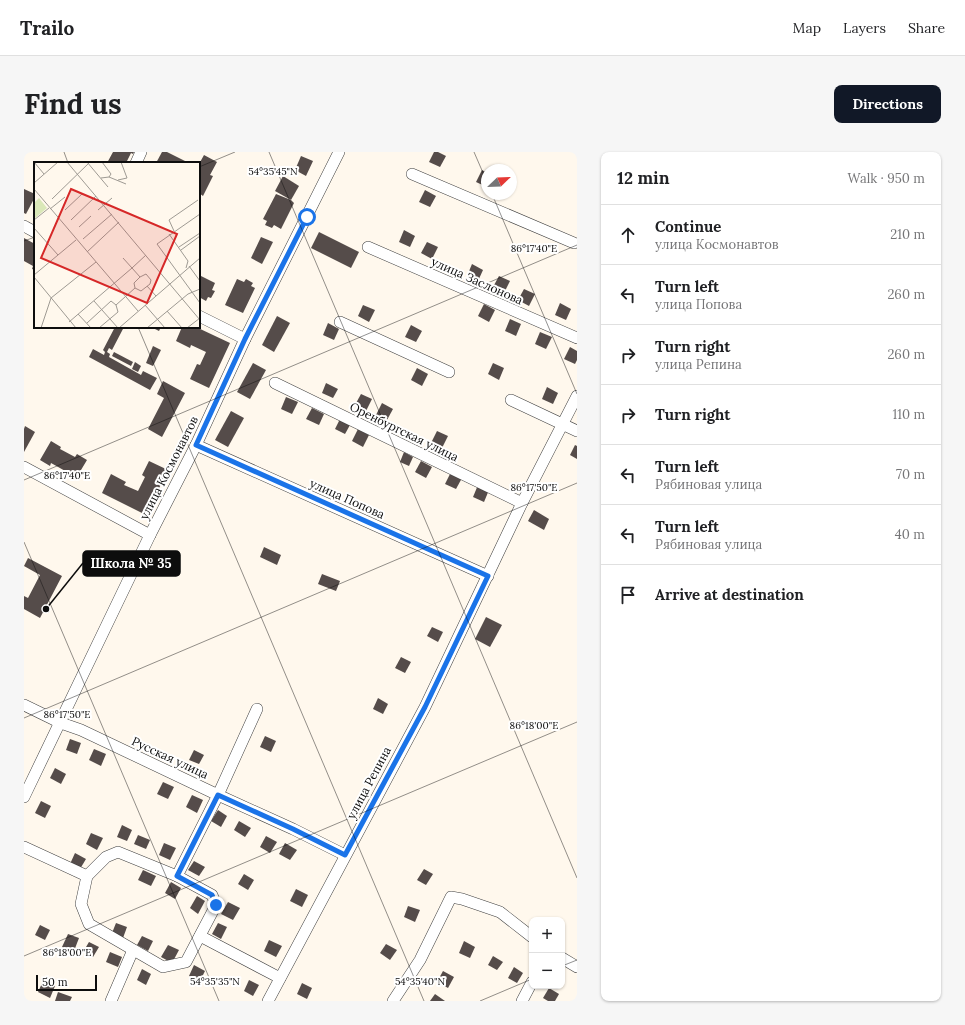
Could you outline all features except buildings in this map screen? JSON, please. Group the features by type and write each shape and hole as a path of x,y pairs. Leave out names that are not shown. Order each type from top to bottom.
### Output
{"street":[{"path":"136,162 141,152"},
{"name":"улица Космонавтов","path":"24,797 61,723 150,535 196,445 245,339 339,152"},
{"path":"412,174 574,244"},
{"path":"24,226 34,231"},
{"name":"улица Заслонова","path":"368,247 577,338"},
{"path":"200,316 245,339"},
{"path":"340,322 449,372"},
{"name":"Оренбургская улица","path":"275,383 522,503"},
{"name":"улица Репина","path":"268,1001 425,707 522,503 577,396"},
{"path":"511,400 577,431"},
{"name":"улица Попова","path":"196,445 488,576"},
{"path":"24,467 150,535"},
{"name":"Русская улица","path":"24,705 218,795 257,709"},
{"path":"177,876 218,795 293,829 345,855"},
{"path":"24,847 87,876"},
{"path":"118,852 177,876 212,895 216,905 186,962 163,967 89,924 80,904 87,876 106,857 118,852"},
{"path":"394,1001 420,960 451,897 462,899 500,912 529,935"},
{"path":"200,936 280,978"},
{"path":"111,1001 133,950"},
{"path":"565,960 577,967"},
{"path":"522,1001 529,988"}],"place":[{"name":"Школа № 35","path":"46,609"}],"route":[{"path":"216,905 212,895 177,876 218,795 293,829 345,855 425,707 488,576 196,445 245,339 307,217"}]}
